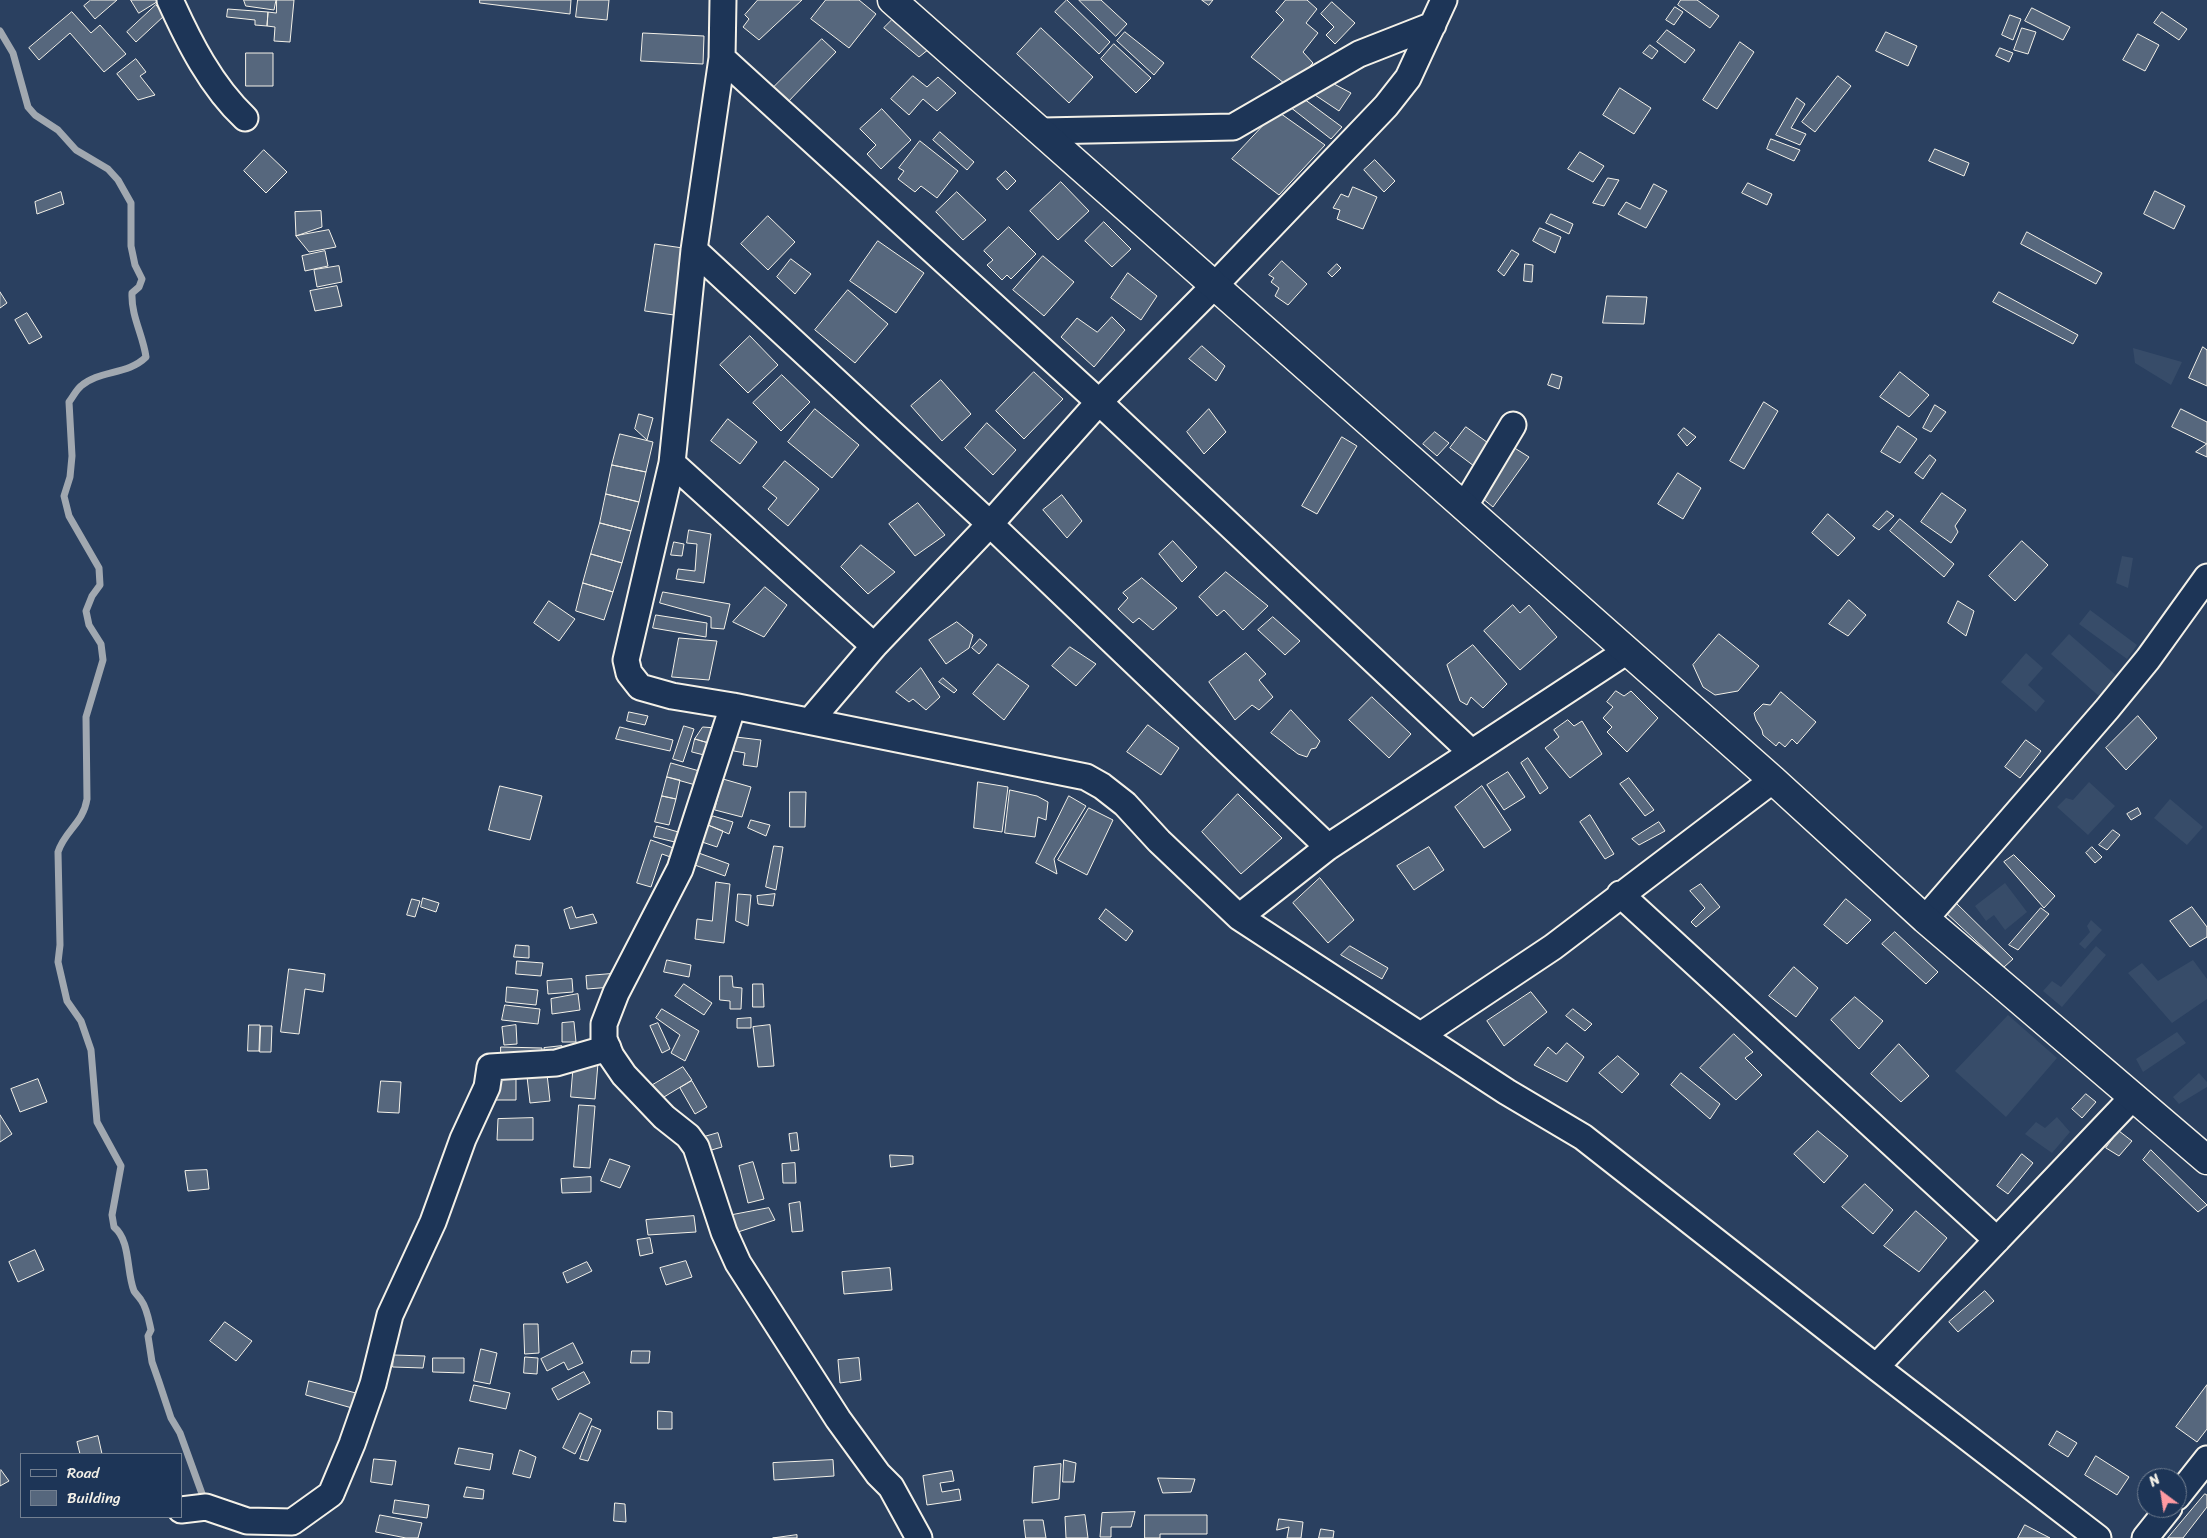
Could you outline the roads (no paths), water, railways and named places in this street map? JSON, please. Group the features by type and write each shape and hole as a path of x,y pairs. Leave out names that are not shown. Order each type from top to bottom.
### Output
{"street":[{"path":"170,0 199,59 230,104 245,118"},
{"path":"723,0 722,58 694,250 672,463 626,660 629,673 640,688 672,696 733,706 1086,777 1102,786 1125,804 1239,918 1507,1092 1583,1137 2098,1538"},
{"path":"892,0 1216,284 1464,507 1773,780 1925,920 2207,1160"},
{"path":"810,722 874,646 990,524 1099,402 1216,284 1386,106 1408,78 1444,0"},
{"path":"1043,132 1233,127 1358,54 1433,25"},
{"path":"722,58 1099,402 1471,752"},
{"path":"694,250 990,524 1328,847"},
{"path":"1464,507 1513,426"},
{"path":"672,463 874,646"},
{"path":"1925,920 2107,709 2148,659 2207,578"},
{"path":"1239,918 1328,847 1627,651"},
{"path":"733,706 680,869 616,993 604,1024 604,1039 624,1074 664,1117 688,1136 696,1147 724,1232 738,1263 838,1420 878,1474 891,1486 919,1538"},
{"path":"1421,1035 1553,946 1773,780"},
{"path":"1620,894 1997,1240"},
{"path":"182,1510 206,1507 247,1521 292,1522 331,1494 352,1444 373,1384 390,1315 433,1222 464,1139 487,1087 490,1067 556,1063 608,1048"},
{"path":"1876,1367 2132,1098"},
{"path":"2187,1484 2207,1459"},
{"path":"2145,1538 2161,1518"}],"waterway":[{"path":"0,31 13,53 28,107 35,115 58,130 76,150 108,169 118,180 131,203 131,246 135,265 142,279 139,287 132,293 132,301 146,357 131,367 88,381 79,388 69,402 72,456 70,477 64,496 69,516 99,568 100,585 92,596 86,611 89,625 101,644 103,660 86,717 87,799 85,808 61,844 58,852 60,945 58,962 67,1001 81,1021 91,1050 97,1122 121,1166 112,1215 114,1227 126,1248 134,1291 143,1303 148,1315 151,1330 148,1336 152,1362 171,1418 180,1433 205,1502"}]}
